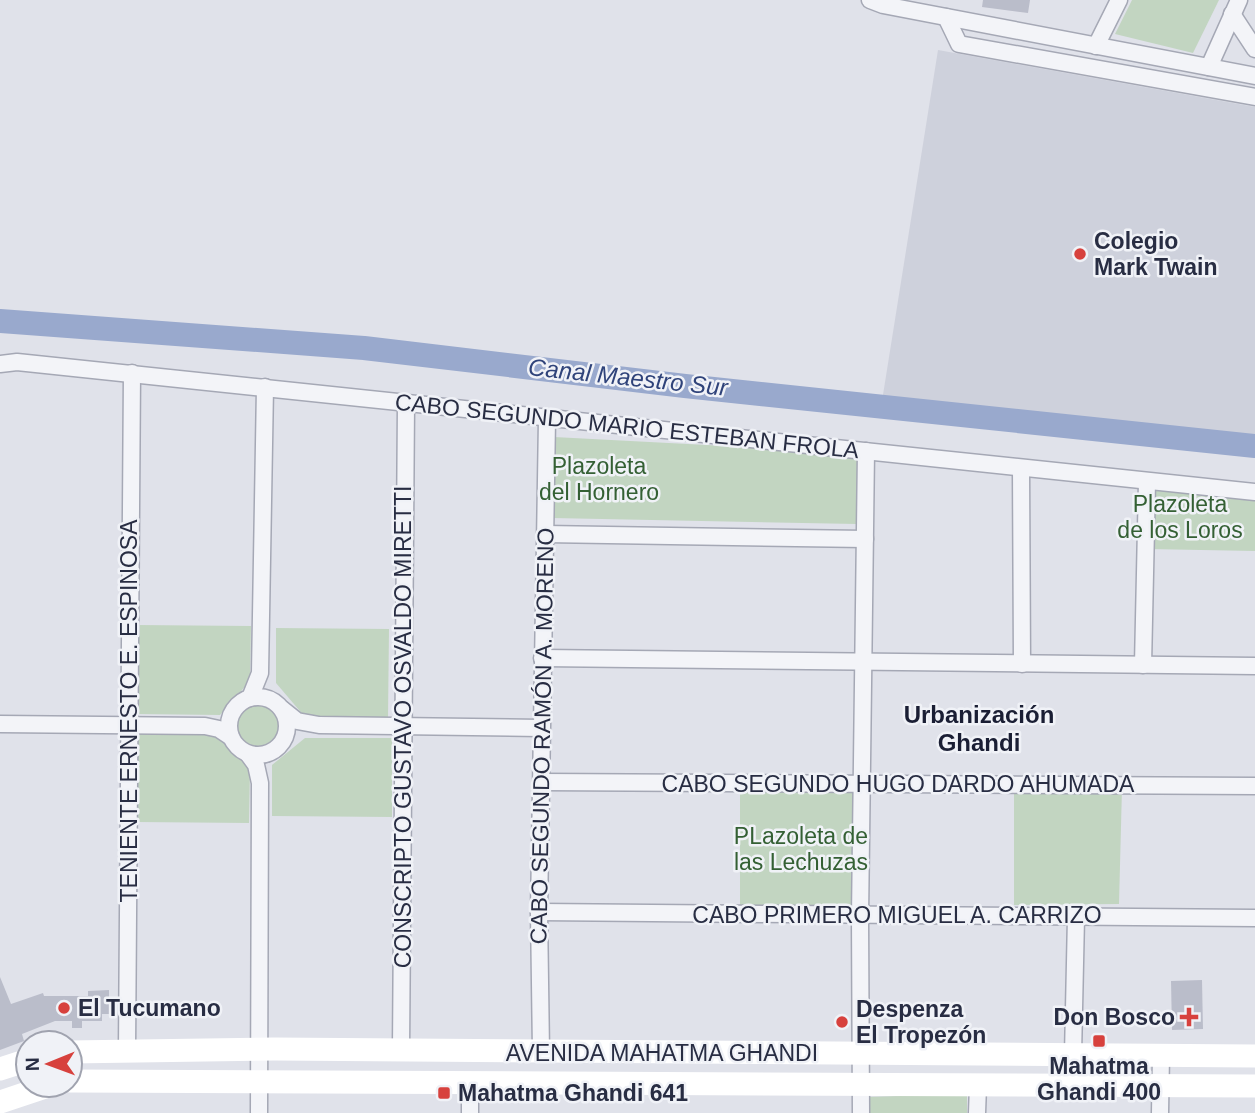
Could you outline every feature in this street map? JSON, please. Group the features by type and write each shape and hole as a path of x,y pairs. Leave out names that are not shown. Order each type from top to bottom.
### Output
{"main road":[{"name":"AVENIDA MAHATMA GHANDI","path":"84,1051 401,1049 1255,1056"},
{"name":"AVENIDA MAHATMA GHANDI","path":"84,1082 1255,1086"}],"street":[{"path":"870,0 1255,76"},
{"path":"1096,46 1119,0"},
{"path":"1209,67 1236,7"},
{"path":"1236,7 1255,49"},
{"path":"946,17 959,44 1255,97"},
{"name":"CABO SEGUNDO MARIO ESTEBAN FROLA","path":"0,365 17,362 132,373 1255,492"},
{"name":"TENIENTE ERNESTO E. ESPINOSA","path":"127,1049 132,373"},
{"path":"248,754 260,756 278,747 287,725 279,706 265,688 260,673 265,387"},
{"name":"CONSCRIPTO GUSTAVO OSVALDO MIRETTI","path":"401,1049 406,404"},
{"name":"CABO SEGUNDO RAMÓN A. MORENO","path":"541,1052 539,912 547,419"},
{"path":"861,1113 860,916 866,451"},
{"path":"1021,468 1022,664"},
{"path":"1143,665 1147,482"},
{"path":"545,534 865,538"},
{"path":"542,658 1255,666"},
{"path":"0,724 205,726 216,723 250,698 260,673"},
{"path":"250,698 264,698 297,721 319,726 541,728"},
{"path":"232,712 229,724 231,737 237,747 248,754 257,765 260,783 259,1113"},
{"path":"205,726 231,737"},
{"path":"260,783 264,766 278,747 297,731 319,726"},
{"name":"CABO SEGUNDO HUGO DARDO AHUMADA","path":"541,782 1255,786"},
{"name":"CABO PRIMERO MIGUEL A. CARRIZO","path":"539,912 1255,918"},
{"path":"1073,1055 1076,917"},
{"path":"1160,1113 1161,1055"},
{"path":"470,1084 470,1113"},
{"path":"977,1113 978,1086"}],"shaded area":[{"name":"Colegio Mark Twain","path":"938,50 1255,107 1255,441 882,401"}],"green space":[{"path":"1132,0 1219,0 1193,53 1115,34"},
{"name":"Plazoleta del Hornero","path":"554,437 859,453 857,524 552,518"},
{"name":"Plazoleta de los Loros","path":"1147,482 1255,492 1255,551 1147,549"},
{"path":"137,625 251,626 250,681 220,715 136,714"},
{"path":"276,628 389,629 388,718 305,717 276,683"},
{"path":"252,698 264,698 274,702 282,710 286,726 282,742 274,750 264,754 252,754 242,750 234,742 230,732 230,720 234,710 242,702"},
{"path":"137,734 221,734 250,769 249,823 136,822"},
{"path":"305,738 392,738 392,817 272,816 272,765"},
{"name":"PLazoleta de las Lechuzas","path":"740,784 863,784 860,917 740,915"},
{"path":"1014,787 1122,788 1119,904 1014,905"},
{"path":"967,1094 967,1113 868,1113 867,1097"}],"building":[{"path":"983,0 1030,0 1028,13 982,7"},
{"path":"0,977 11,1004 43,993 44,996 88,996 88,991 109,990 109,1014 102,1014 102,1021 82,1021 82,1028 72,1028 72,1021 55,1021 35,1029 14,1029 14,1045 0,1050"},
{"path":"1202,980 1203,1029 1172,1030 1171,981"}],"waterway":[{"name":"Canal Maestro Sur","path":"0,321 364,348 685,386 1255,446"}],"place":[{"name":"Colegio Mark Twain","path":"1080,254"},
{"name":"El Tucumano","path":"64,1008"},
{"name":"Don Bosco","path":"1189,1017"},
{"name":"Despenza El Tropezón","path":"842,1022"},
{"name":"Mahatma Ghandi 400","path":"1099,1041"},
{"name":"Mahatma Ghandi 641","path":"444,1093"}],"district":[{"name":"Urbanización Ghandi","path":"979,728"}]}
